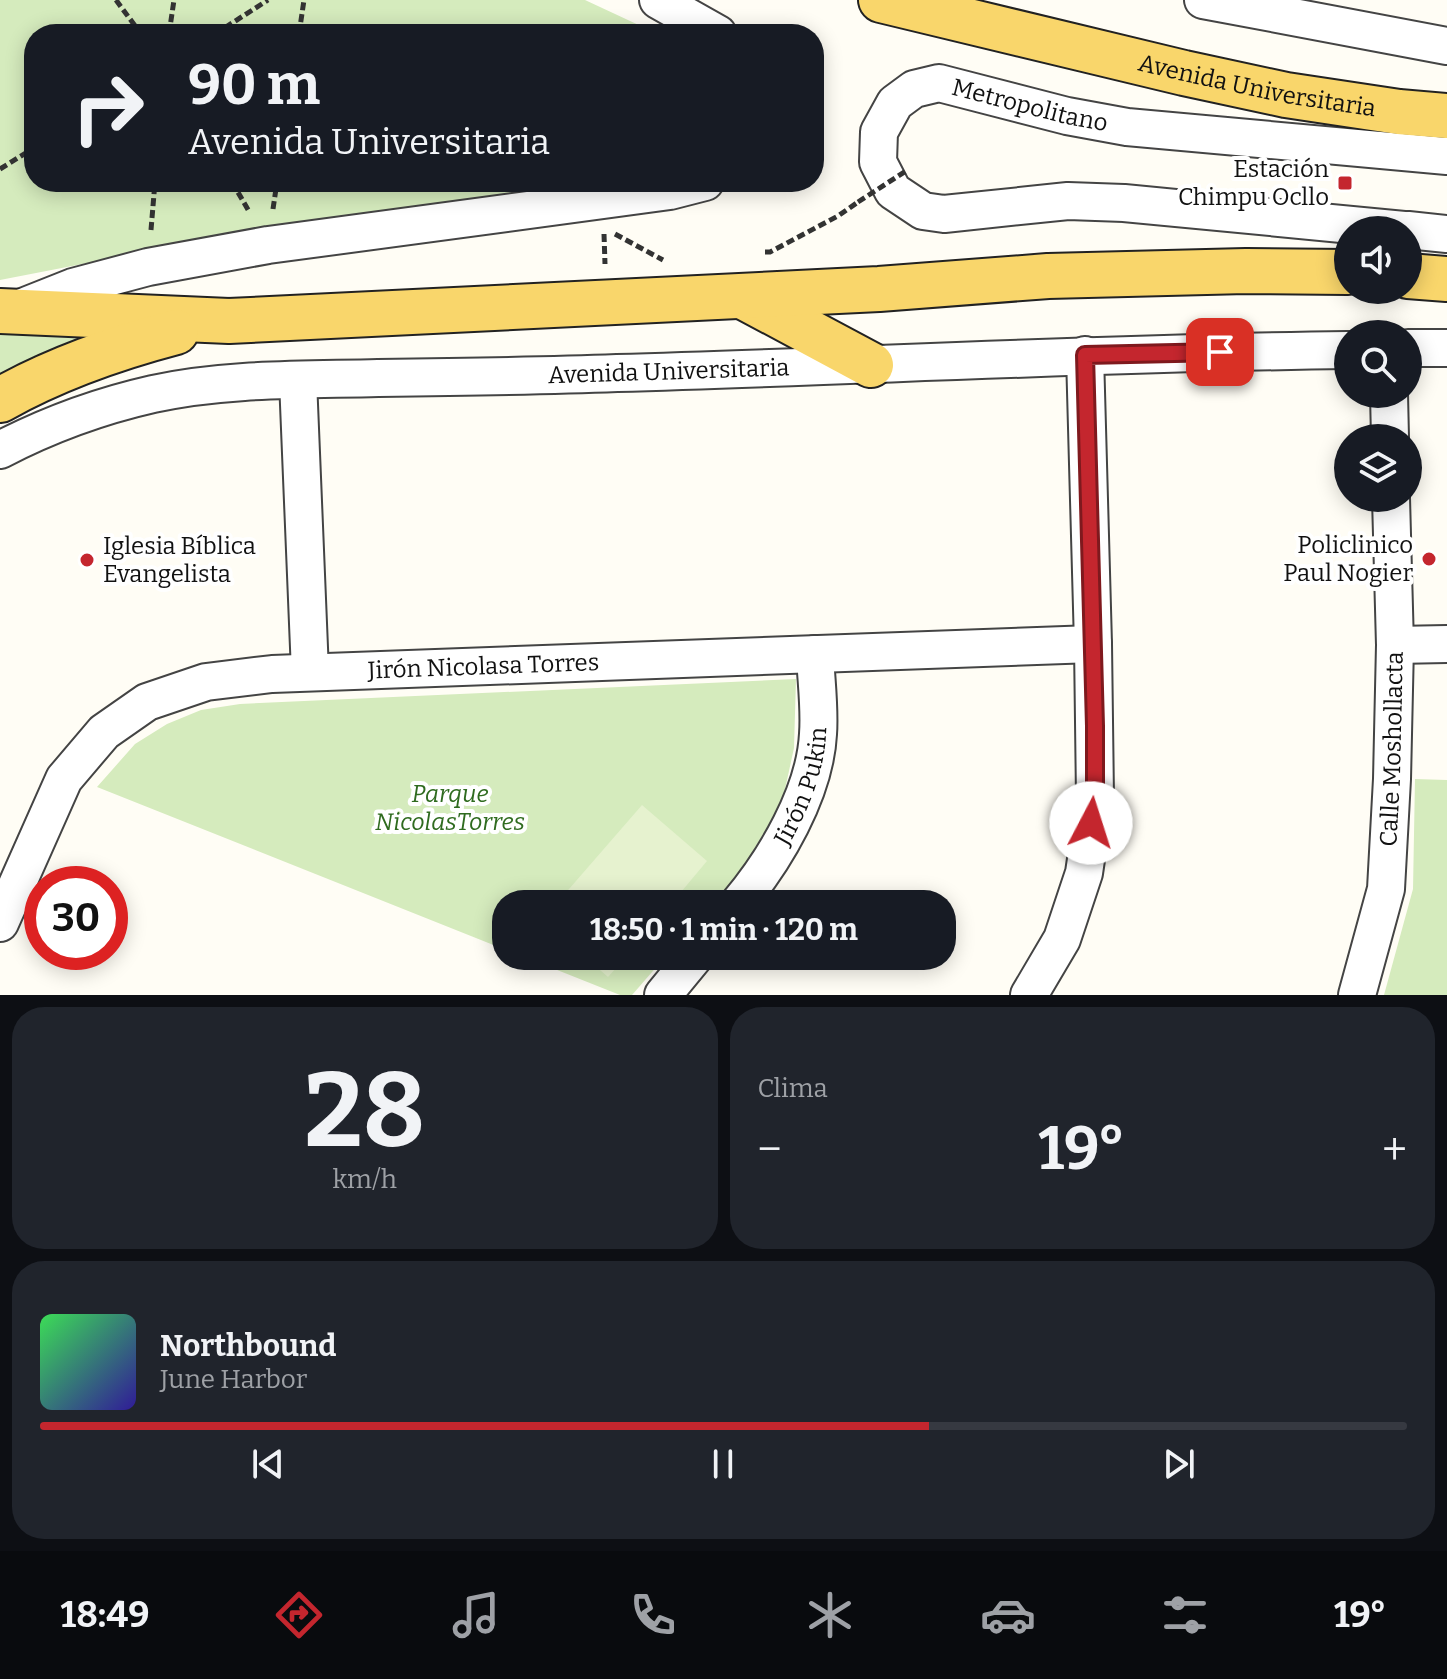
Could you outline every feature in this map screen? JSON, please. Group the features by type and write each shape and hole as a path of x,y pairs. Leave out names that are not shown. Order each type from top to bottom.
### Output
{"main road":[{"name":"Avenida Universitaria","path":"881,0 1286,95 1447,116"},
{"path":"5,312 229,321 895,288 1048,276 1334,272"},
{"path":"1422,277 1447,279"},
{"path":"742,296 871,365"},
{"path":"0,400 68,367 120,348 229,321"}],"street":[{"path":"658,0 700,24"},
{"path":"1203,0 1447,46"},
{"name":"Metropolitano","path":"1334,223 1124,203 1068,201 944,214 923,211 893,191 878,162 879,132 895,103 914,89 939,83 1067,116 1127,127 1447,156"},
{"path":"5,312 73,287 148,267 268,245 663,192"},
{"name":"Metropolitano","path":"1422,232 1447,234"},
{"path":"1422,348 1447,348"},
{"name":"Avenida Universitaria","path":"0,450 36,432 154,393 217,385 298,380 613,374 1085,355 1334,350"},
{"path":"1029,995 1062,939 1084,873 1095,798 1085,355"},
{"path":"298,380 310,672"},
{"name":"Calle Moshollacta","path":"1357,995 1386,889 1395,645 1391,512"},
{"name":"Jirón Nicolasa Torres","path":"0,923 64,779 104,732 147,702 206,682 310,672 1093,644"},
{"path":"1395,645 1447,644"},
{"name":"Jirón Pukin","path":"750,890 785,835 808,787 818,735 815,654"},
{"path":"663,995 684,970"}],"path":[{"path":"116,0 134,24"},
{"path":"170,24 174,0"},
{"path":"231,24 268,0"},
{"path":"300,24 304,0"},
{"path":"0,169 24,154"},
{"path":"755,253 770,252 838,216 906,171"},
{"path":"148,267 154,192"},
{"path":"604,229 663,260"}],"green space":[{"path":"0,0 585,0 637,24 24,24 24,192 524,192 211,239 0,280"},
{"path":"0,334 112,340 0,382"},
{"name":"Parque NicolasTorres","path":"796,679 794,748 782,803 738,876 726,890 492,890 492,944 97,787 135,744 167,724 201,710 240,704"},
{"path":"1415,779 1447,780 1447,995 1384,995 1413,889"},
{"path":"642,805 707,861 683,890 568,890"},
{"path":"557,970 654,970 632,995 620,995"},
{"path":"600,970 614,970 608,977"}],"place":[{"name":"Estación Chimpu Ocllo","path":"1345,183"},
{"name":"Policlinico Paul Nogier","path":"1429,559"},
{"name":"Iglesia Bíblica Evangelista","path":"87,560"}],"route":[{"path":"1091,823 1095,798 1095,726 1085,355 1220,352"}]}
